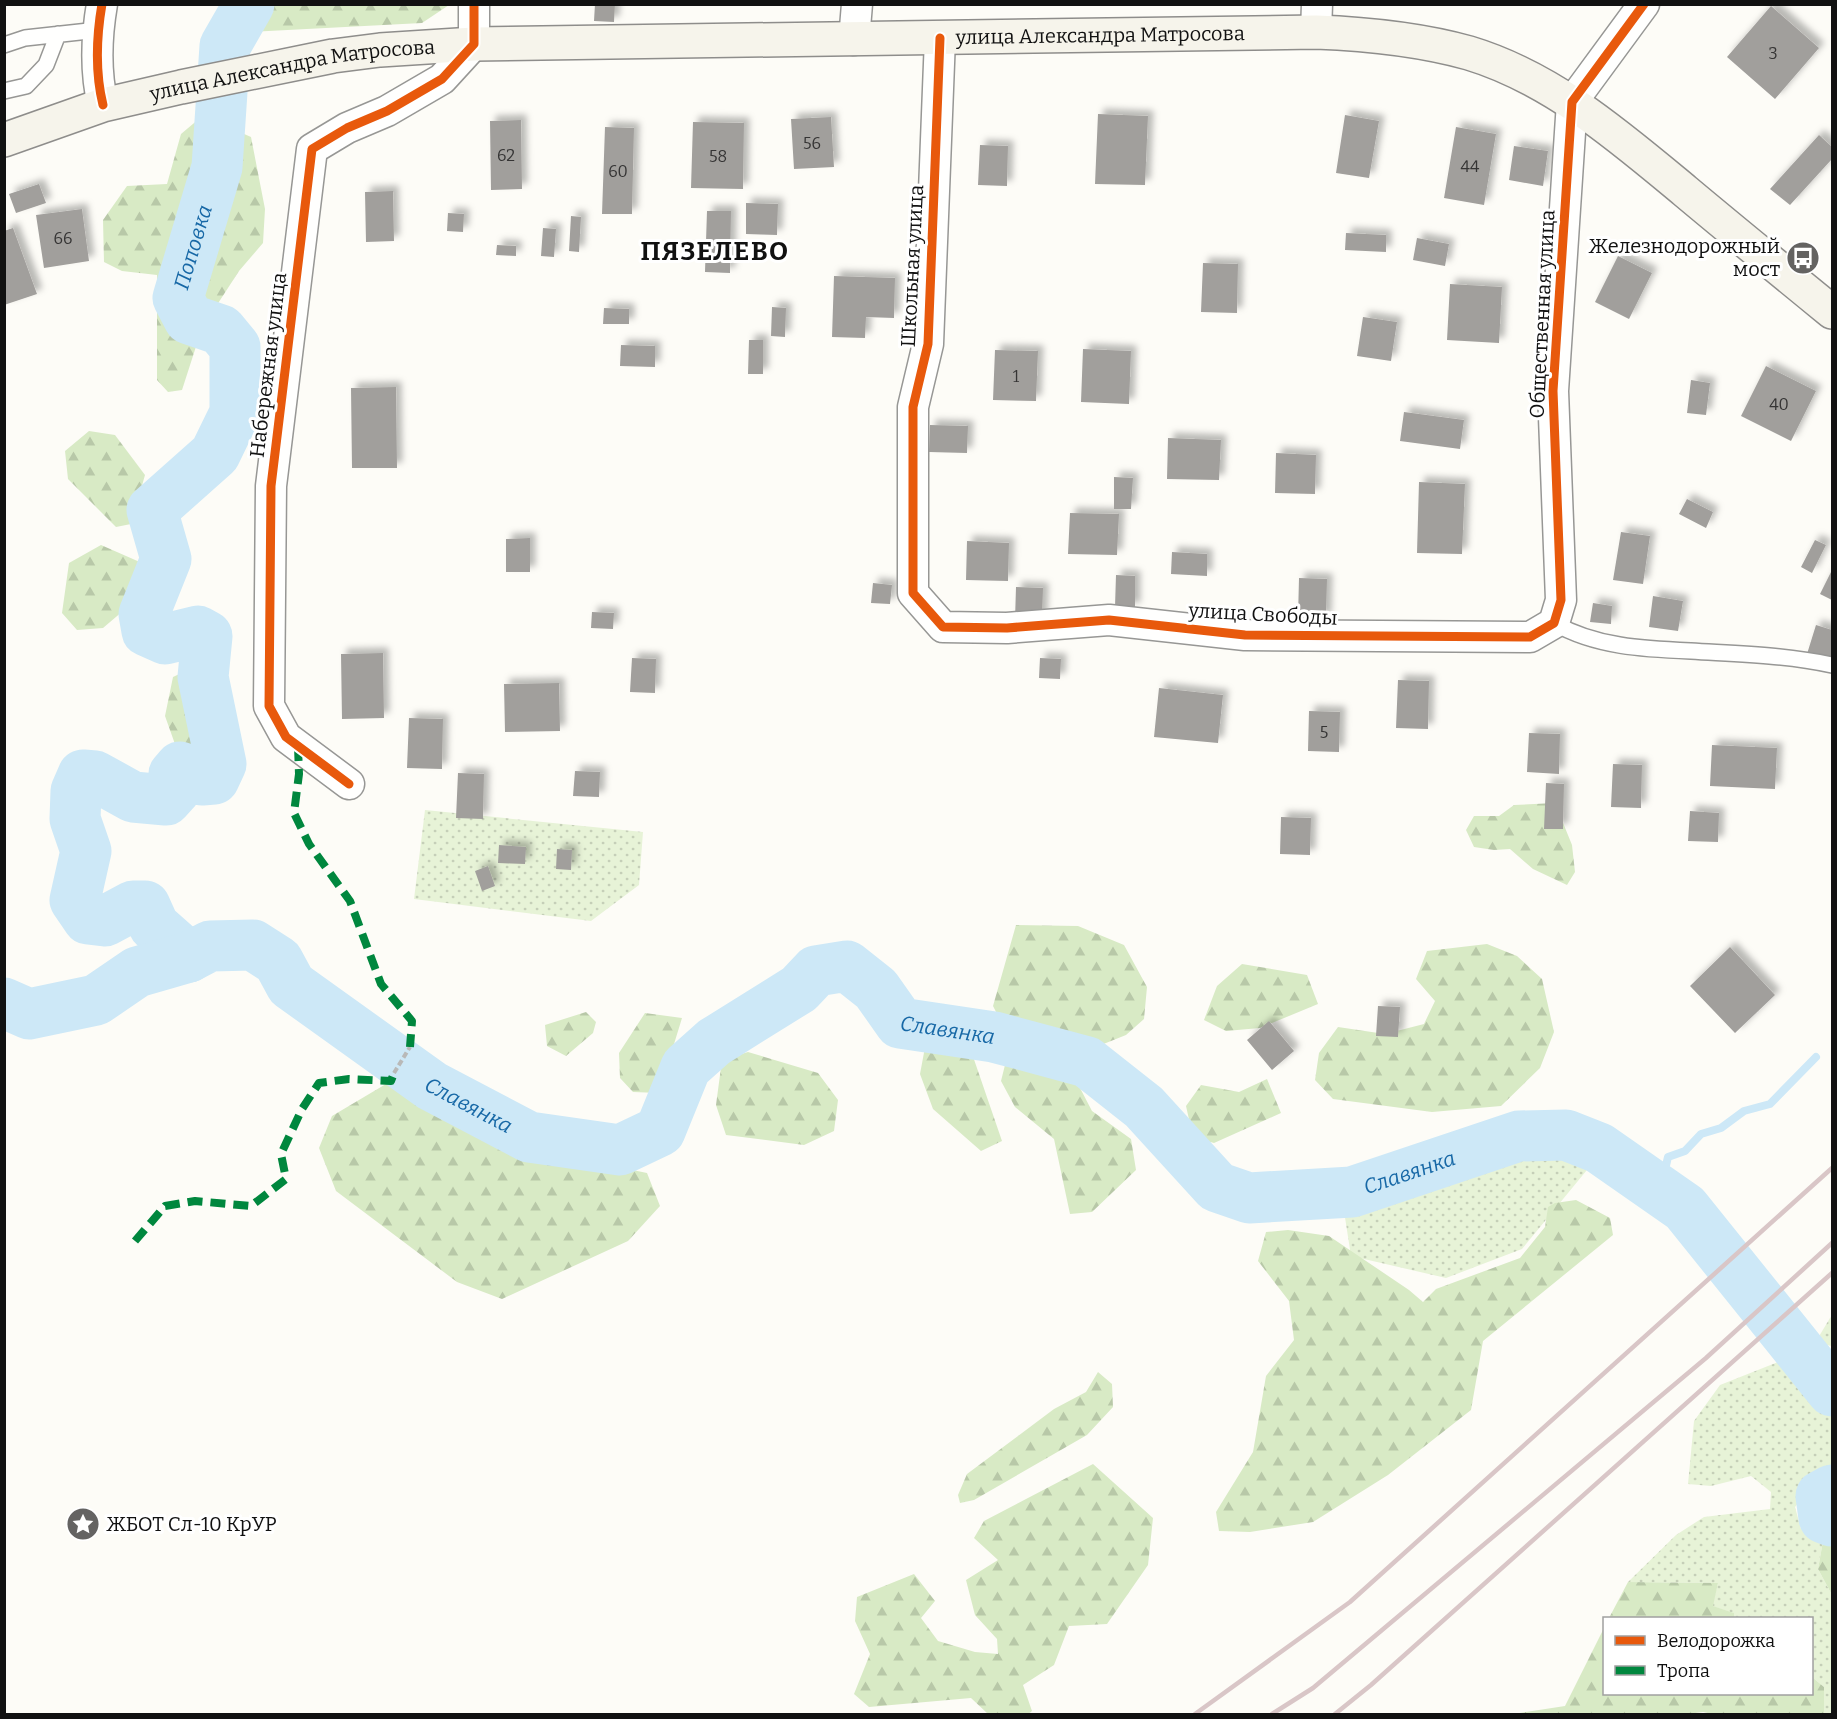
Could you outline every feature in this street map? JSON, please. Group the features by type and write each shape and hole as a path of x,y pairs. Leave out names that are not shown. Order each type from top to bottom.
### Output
{"main road":[{"name":"улица Александра Матросова","path":"4,140 103,105 181,87 380,50 474,44 940,38 1317,18 1367,34 1418,41 1470,54 1518,72 1572,102 1627,143 1833,312"}],"street":[{"path":"474,4 474,44"},
{"path":"854,40 856,4"},
{"path":"1572,102 1644,4"},
{"path":"100,17 97,81 103,105"},
{"name":"Школьная улица","path":"940,38 928,344 913,407 913,593 943,627"},
{"name":"Набережная улица","path":"348,784 286,736 269,706 272,486 312,149 347,128 387,111 442,79 474,44"},
{"name":"Общественная улица","path":"1557,612 1552,391 1572,102"},
{"name":"улица Свободы","path":"943,627 1007,628 1109,620 1245,635 1530,637 1557,612"}],"lane":[{"path":"4,45 25,38 58,34 100,17"},
{"path":"4,91 26,86 46,65 58,34"},
{"path":"1557,612 1573,634 1627,648 1758,655 1833,665"}],"path":[{"path":"394,1073 410,1047"}],"green space":[{"path":"227,4 449,5 422,23 247,32 226,17"},
{"path":"200,118 219,123 251,137 265,209 263,243 239,271 202,328 182,390 168,392 157,380 157,275 122,271 104,262 103,220 127,186 167,184 181,134"},
{"path":"89,431 115,435 145,475 131,524 116,527 68,479 65,451"},
{"path":"101,545 142,563 130,605 103,628 77,630 62,613 69,563"},
{"path":"190,669 217,676 224,716 214,757 199,763 181,761 165,716 173,677"},
{"path":"1555,803 1572,845 1575,872 1567,885 1533,869 1510,849 1494,850 1474,847 1466,830 1474,816 1499,816 1514,805"},
{"path":"425,810 643,832 639,885 591,921 414,899"},
{"path":"1016,925 1078,926 1124,945 1147,987 1144,1019 1126,1035 1086,1051 1080,1088 1092,1111 1131,1139 1136,1170 1092,1212 1070,1214 1054,1139 1015,1107 1001,1081 1011,1041 993,1006"},
{"path":"1487,944 1517,956 1542,979 1554,1032 1540,1068 1501,1106 1432,1112 1333,1099 1315,1080 1319,1053 1338,1027 1385,1034 1424,1024 1435,1001 1416,979 1427,951"},
{"path":"1242,964 1307,975 1318,1004 1260,1028 1226,1031 1204,1020 1217,986"},
{"path":"586,1012 596,1022 593,1033 566,1056 547,1046 545,1025"},
{"path":"645,1013 682,1018 659,1093 633,1092 620,1078 619,1053"},
{"path":"967,1039 1002,1141 981,1151 933,1109 920,1074 926,1042"},
{"path":"748,1052 818,1073 838,1100 834,1131 804,1145 726,1135 716,1105 722,1060"},
{"path":"1267,1079 1281,1113 1214,1143 1193,1137 1186,1106 1201,1085 1239,1092"},
{"path":"391,1081 517,1146 647,1173 660,1206 628,1241 502,1299 457,1282 336,1191 319,1148 332,1116"},
{"path":"1552,1141 1596,1159 1522,1249 1446,1278 1351,1256 1344,1211"},
{"path":"1576,1200 1610,1218 1613,1235 1483,1341 1471,1410 1388,1475 1313,1522 1250,1532 1219,1531 1216,1512 1253,1452 1266,1376 1294,1340 1289,1301 1258,1261 1266,1232 1288,1230 1329,1236 1423,1302 1436,1289 1520,1258 1545,1227 1548,1207 1555,1203"},
{"path":"1832,1316 1832,1346 1815,1343 1830,1318"},
{"path":"1783,1360 1832,1409 1832,1480 1807,1492 1795,1507 1801,1529 1823,1541 1818,1569 1832,1595 1832,1714 1824,1714 1824,1687 1813,1678 1813,1617 1734,1617 1733,1613 1712,1606 1718,1583 1628,1582 1676,1535 1704,1517 1770,1509 1771,1492 1751,1476 1711,1486 1688,1484 1694,1421 1720,1385"},
{"path":"1098,1372 1112,1384 1113,1407 1087,1435 974,1500 960,1503 958,1495 967,1474 1054,1409 1086,1392"},
{"path":"1093,1464 1153,1518 1148,1565 1107,1624 1069,1626 1054,1665 1023,1685 1032,1711 1028,1714 988,1714 971,1698 869,1707 854,1694 870,1654 855,1621 857,1597 914,1574 935,1601 921,1618 938,1641 975,1652 998,1654 997,1639 975,1615 966,1580 998,1560 974,1538 984,1521"},
{"path":"1832,1535 1832,1595 1818,1569 1823,1541"},
{"path":"1628,1582 1718,1583 1713,1606 1734,1613 1734,1617 1610,1617"},
{"path":"1603,1630 1603,1695 1813,1695 1813,1678 1824,1687 1824,1714 1712,1714 1703,1712 1688,1714 1513,1714 1565,1706"}],"building":[{"path":"595,4 615,4 614,22 594,21"},
{"path":"1771,6 1819,48 1775,99 1727,57"},
{"path":"1098,114 1148,116 1145,185 1095,184"},
{"path":"1345,115 1379,121 1369,178 1336,173"},
{"path":"831,117 834,167 794,169 791,119"},
{"path":"521,120 522,189 491,190 490,121"},
{"path":"693,122 744,123 743,189 691,188"},
{"path":"605,127 634,128 632,214 602,214"},
{"path":"1456,127 1496,134 1484,205 1444,198"},
{"path":"1819,135 1832,147 1832,159 1790,205 1770,189"},
{"path":"980,145 1008,146 1007,186 978,185"},
{"path":"1514,146 1548,151 1543,186 1509,180"},
{"path":"39,184 46,203 16,213 9,194"},
{"path":"393,191 394,241 366,242 365,192"},
{"path":"746,203 778,204 777,235 746,234"},
{"path":"82,209 89,261 44,268 36,215"},
{"path":"707,211 731,211 730,273 705,272"},
{"path":"448,213 464,214 463,232 447,231"},
{"path":"571,216 581,217 579,252 569,251"},
{"path":"13,228 37,294 4,305 4,231"},
{"path":"543,228 556,229 554,257 541,256"},
{"path":"1346,233 1386,235 1386,252 1345,250"},
{"path":"1417,238 1449,244 1445,266 1413,260"},
{"path":"497,245 516,246 516,256 496,255"},
{"path":"1618,256 1652,273 1629,319 1595,302"},
{"path":"1203,263 1238,264 1237,313 1201,312"},
{"path":"834,276 895,278 894,318 866,317 865,338 832,337"},
{"path":"1450,284 1502,287 1499,343 1447,340"},
{"path":"772,307 786,308 785,337 771,336"},
{"path":"604,308 629,309 629,324 603,324"},
{"path":"1363,317 1397,322 1391,361 1357,356"},
{"path":"749,340 763,340 763,374 748,374"},
{"path":"621,345 655,346 655,367 620,366"},
{"path":"1083,349 1131,351 1129,404 1081,402"},
{"path":"995,350 1038,351 1036,401 993,400"},
{"path":"1766,366 1816,391 1791,441 1741,416"},
{"path":"1691,380 1710,383 1706,415 1687,413"},
{"path":"396,387 397,468 352,468 351,388"},
{"path":"1404,412 1464,420 1460,449 1400,441"},
{"path":"930,425 968,426 967,453 929,452"},
{"path":"1168,438 1221,440 1219,480 1167,479"},
{"path":"1276,453 1316,455 1315,494 1275,493"},
{"path":"1114,477 1133,478 1131,509 1114,509"},
{"path":"1419,482 1465,484 1462,554 1417,553"},
{"path":"1687,499 1713,512 1706,528 1679,514"},
{"path":"1070,513 1119,514 1117,555 1068,554"},
{"path":"1621,532 1650,536 1643,584 1613,580"},
{"path":"530,538 530,572 506,572 506,539"},
{"path":"1815,540 1826,545 1812,573 1801,567"},
{"path":"967,541 1009,543 1008,581 966,580"},
{"path":"1172,552 1207,554 1207,576 1171,574"},
{"path":"1832,570 1832,600 1820,594"},
{"path":"1116,575 1135,576 1135,608 1115,607"},
{"path":"1299,578 1327,579 1326,619 1298,618"},
{"path":"873,583 892,585 890,604 871,603"},
{"path":"1016,587 1043,588 1042,621 1015,620"},
{"path":"1653,596 1683,601 1678,631 1649,627"},
{"path":"1593,603 1612,606 1611,624 1590,622"},
{"path":"592,612 614,613 613,629 591,628"},
{"path":"1816,625 1832,630 1832,662 1807,654"},
{"path":"383,653 384,718 342,719 341,654"},
{"path":"632,658 656,659 655,693 630,692"},
{"path":"1040,658 1061,659 1060,679 1039,678"},
{"path":"1398,680 1429,681 1428,729 1396,728"},
{"path":"559,683 560,731 505,732 504,684"},
{"path":"1159,688 1223,695 1218,743 1154,737"},
{"path":"1309,711 1340,712 1339,752 1308,751"},
{"path":"409,718 443,719 442,769 407,768"},
{"path":"1529,733 1560,734 1559,774 1527,772"},
{"path":"1712,745 1777,748 1775,789 1710,786"},
{"path":"1613,764 1642,765 1641,808 1611,807"},
{"path":"575,771 600,772 599,797 573,796"},
{"path":"458,773 484,774 483,819 456,818"},
{"path":"1546,783 1564,784 1563,829 1544,829"},
{"path":"1690,811 1719,813 1718,842 1688,841"},
{"path":"1281,817 1311,818 1310,855 1280,854"},
{"path":"499,845 526,847 525,864 498,863"},
{"path":"557,849 572,850 571,870 556,869"},
{"path":"488,866 495,886 482,891 475,871"},
{"path":"1730,947 1775,995 1735,1033 1690,986"},
{"path":"1378,1006 1400,1007 1398,1037 1376,1036"},
{"path":"1269,1021 1294,1051 1272,1070 1247,1040"}],"waterway":[{"name":"Поповка","path":"189,957 154,926 145,906 133,906 105,921 88,919 75,900 86,851 75,819 76,791 83,775 95,776 133,797 166,800 176,789 174,774 180,767 202,780 214,779 221,764 203,677 207,636 198,631 165,639 147,631 144,614 166,559 152,510 215,454 235,413 235,347 221,330 189,319 178,298 217,167 225,46 249,4"},
{"name":"Славянка","path":"4,1003 29,1014 96,1000 137,972 189,957 210,946 253,945 278,961 291,985 432,1086 529,1137 620,1150 660,1131 686,1067 714,1042 799,989 816,971 847,966 876,989 900,1023 994,1037 1087,1062 1144,1107 1217,1187 1249,1198 1352,1192 1519,1136 1566,1135 1599,1148 1685,1208 1832,1391"},
{"path":"1660,1191 1668,1157 1685,1151 1701,1134 1721,1128 1744,1111 1770,1104 1816,1057"},
{"name":"Славянка","path":"1832,1490 1821,1496 1824,1518 1832,1521"}],"railway":[{"path":"1195,1714 1350,1602 1832,1168"},
{"path":"1272,1714 1313,1688 1706,1358 1832,1243"},
{"path":"1335,1714 1371,1685 1832,1273"}],"marked path":[{"path":"298,746 299,774 294,813 309,844 350,901 381,984 412,1021 410,1047"},
{"path":"135,1241 165,1206 195,1201 251,1206 286,1179 281,1154 302,1109 319,1083 349,1079 391,1081 394,1073"}],"cycle path":[{"path":"102,4 97,55 103,105"},
{"path":"349,784 286,737 269,706 271,486 312,149 347,128 387,111 442,79 474,44 474,4"},
{"path":"940,38 928,344 913,407 913,593 943,627 1007,628 1109,620 1245,635 1530,637 1554,623 1561,600 1553,391 1572,102 1644,4"}],"place":[{"name":"Железнодорожный мост","path":"1803,258"},
{"name":"ЖБОТ Сл-10 КрУР","path":"83,1524"}],"district":[{"name":"ПЯЗЕЛЕВО","path":"715,251"}]}
